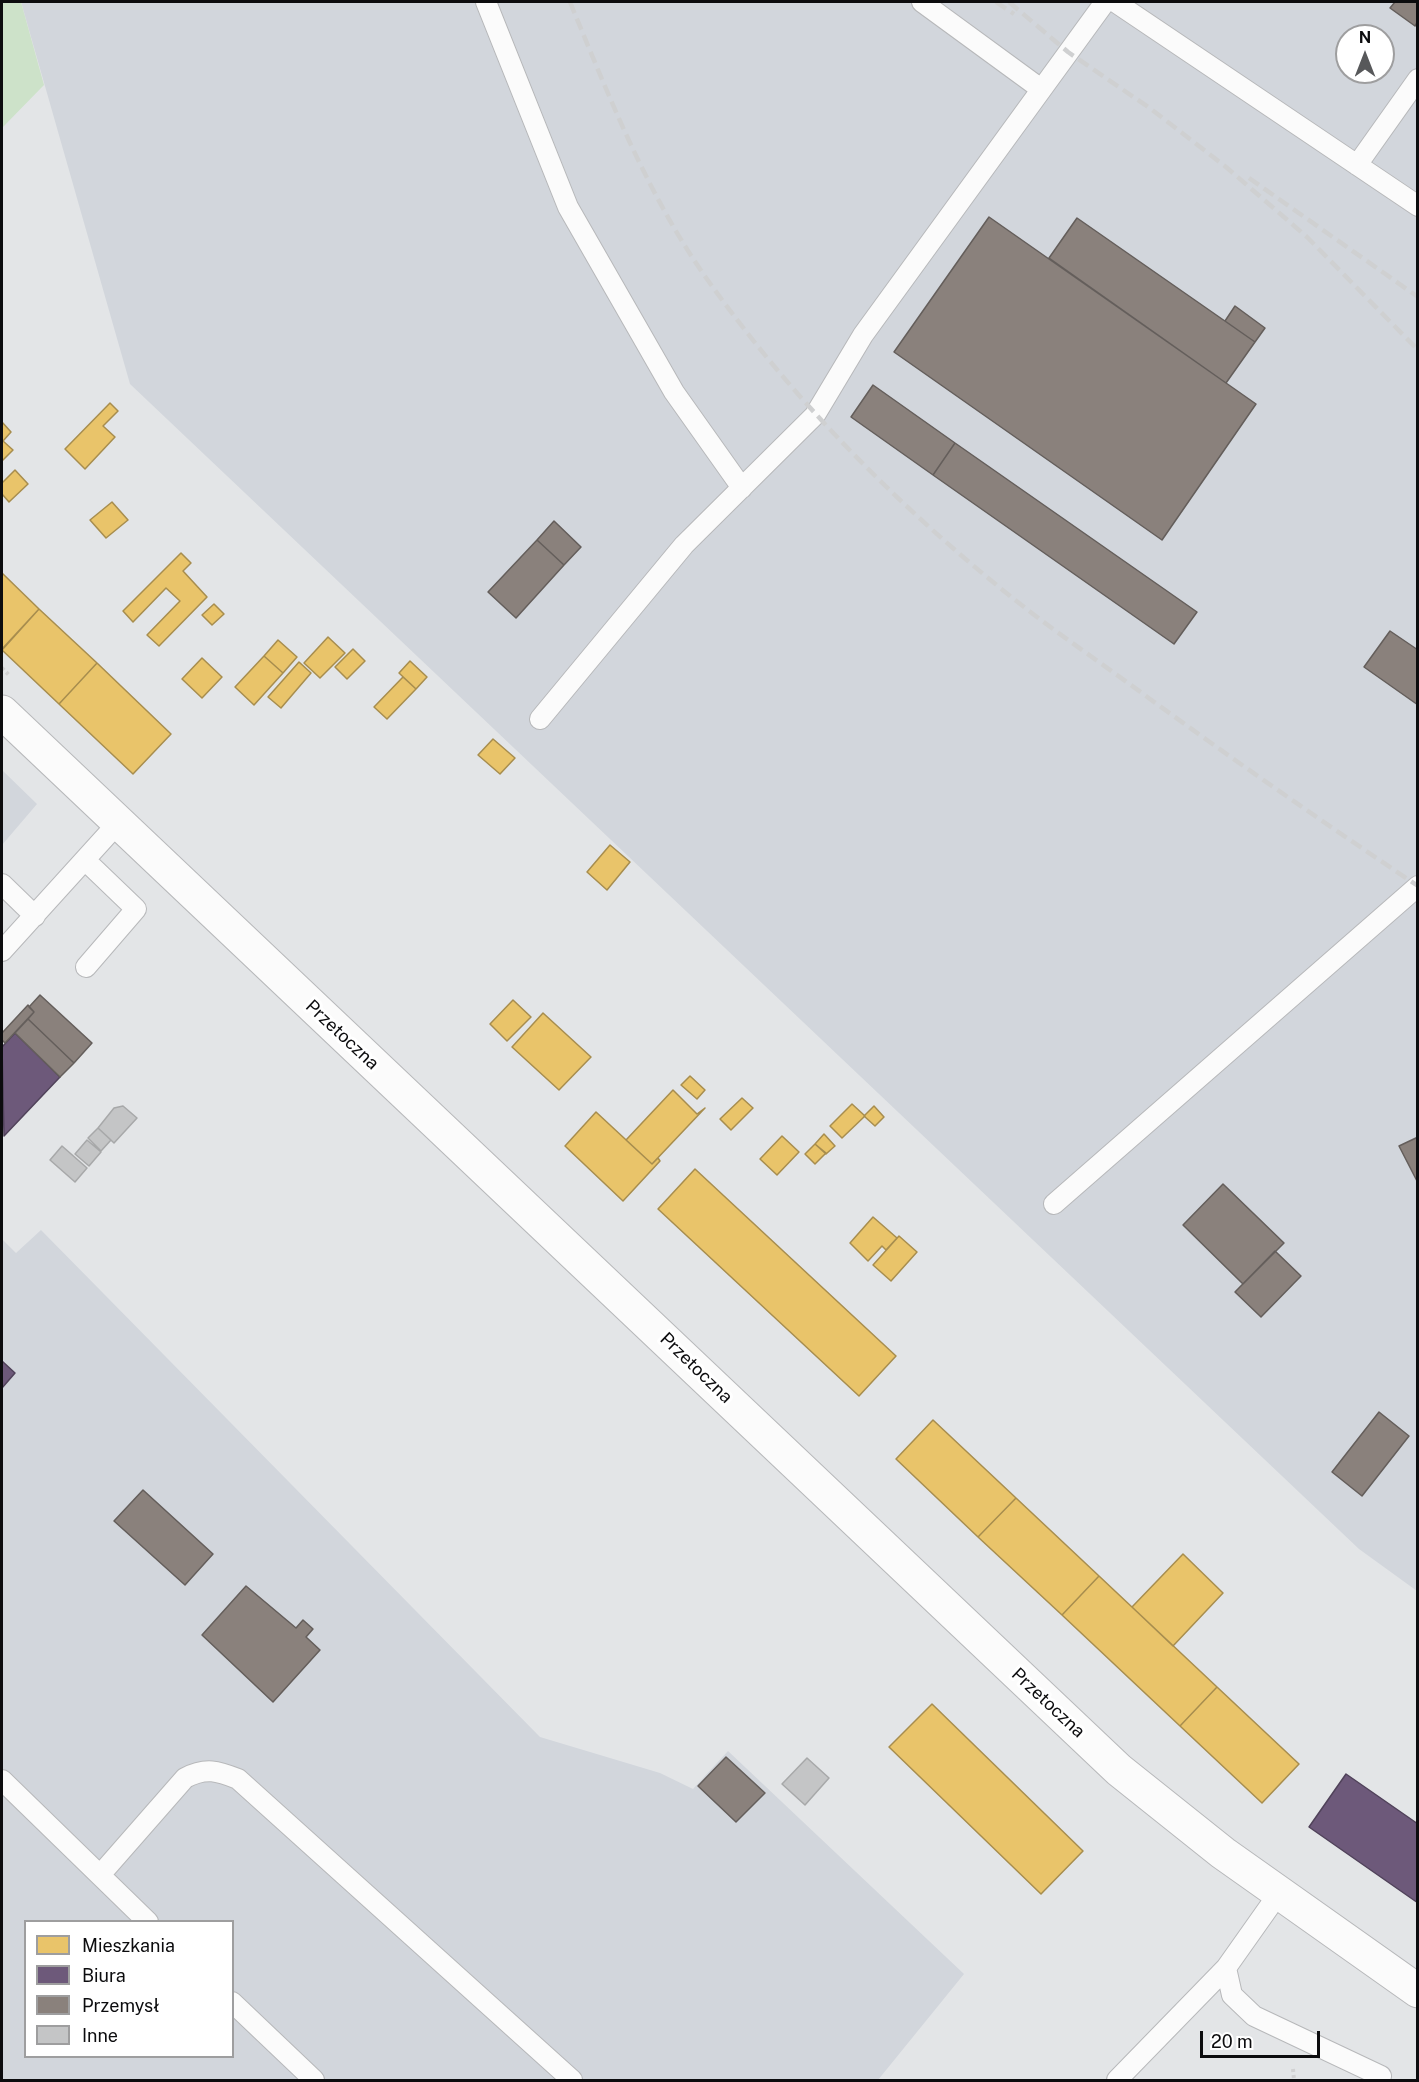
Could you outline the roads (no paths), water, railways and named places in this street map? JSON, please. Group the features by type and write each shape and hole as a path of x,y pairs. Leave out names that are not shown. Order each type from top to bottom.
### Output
{"street":[{"name":"Przetoczna","path":"2,712 1119,1770 1162,1806 1279,1893 1418,1991"}],"lane":[{"path":"486,2 568,207 674,392 742,488"},
{"path":"922,2 1041,89"},
{"path":"540,719 684,545 815,415 863,336 1105,2"},
{"path":"1115,2 1418,206"},
{"path":"1357,165 1418,79"},
{"path":"2,951 86,861 118,823"},
{"path":"86,861 136,909 86,967"},
{"path":"2,884 35,915"},
{"path":"1054,1203 1418,886"},
{"path":"100,1875 185,1778 199,1770 221,1772 238,1779 572,2080"},
{"path":"2,1780 146,1920"},
{"path":"1117,2080 1227,1968 1279,1893"},
{"path":"1227,1968 1232,1995 1254,2016 1381,2076"},
{"path":"234,2004 314,2080"}],"railway":[{"path":"570,2 645,174 702,272 775,367 855,455 941,538 1033,614 1249,770 1418,886"},
{"path":"996,2 1014,14"},
{"path":"1009,2 1068,52 1151,109 1226,167 1307,237 1418,350"},
{"path":"1249,178 1418,297"}]}
